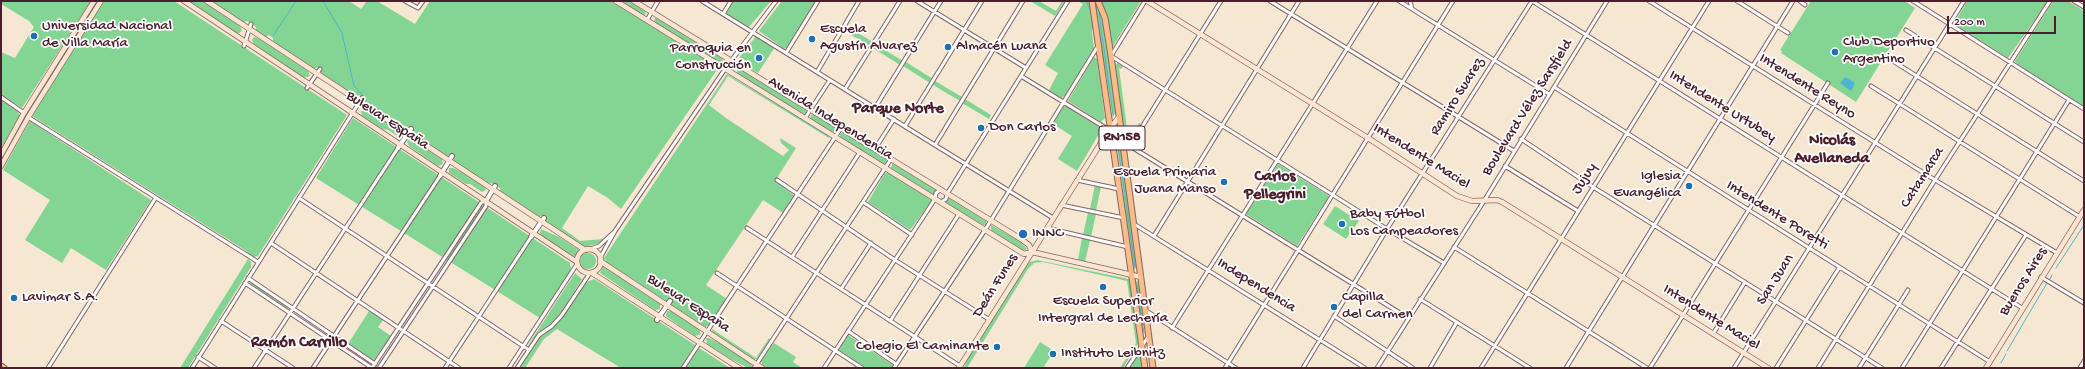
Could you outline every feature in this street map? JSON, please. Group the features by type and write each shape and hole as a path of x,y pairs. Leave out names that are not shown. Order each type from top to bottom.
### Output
{"main road":[{"path":"1,155 24,113 94,1"},
{"path":"1,166 29,116 101,1"},
{"name":"Bulevar España","path":"184,1 215,25 441,174 486,201 533,235 577,263"},
{"name":"Bulevar España","path":"207,1 250,26 318,71 408,134 494,188 587,250"},
{"name":"Avenida Independencia","path":"616,1 1024,254 1032,252 1132,276"},
{"name":"Avenida Independencia","path":"634,1 1029,245 1032,252"},
{"name":"RN158","path":"1092,1 1145,368"},
{"name":"RN158","path":"1098,1 1105,18 1111,56 1153,368"},
{"name":"Intendente Maciel","path":"1146,1 1312,105 1368,138 1465,200 1496,200 1502,202 1768,368"},
{"path":"724,68 724,62 730,60"},
{"path":"731,72 735,70 737,64"},
{"path":"24,113 29,116"},
{"name":"Deán Funes","path":"960,367 1110,128 1119,117"},
{"name":"Buenos Aires","path":"1986,368 2041,277 2084,210"},
{"path":"587,250 596,253 600,260 599,267 591,273 582,271 577,263 579,254 587,250"},
{"name":"Bulevar España","path":"600,260 668,303 756,366 762,368"},
{"name":"Bulevar España","path":"591,273 658,318 700,342 739,368"},
{"path":"1132,276 1141,277"}],"street":[{"path":"405,1 417,8 420,7 424,1"},
{"path":"647,20 658,1"},
{"path":"702,1 1053,218"},
{"path":"723,14 731,1"},
{"path":"730,60 776,1"},
{"path":"786,53 818,1"},
{"path":"817,72 860,1"},
{"path":"846,89 900,1"},
{"path":"918,1 1026,68"},
{"path":"875,108 941,1"},
{"path":"905,126 982,1"},
{"path":"935,145 1023,1"},
{"path":"941,202 946,199 947,194 1068,1"},
{"path":"1146,1 1111,56 1333,194 1387,230 1444,263"},
{"path":"1130,146 1221,1"},
{"path":"1270,1 1514,152"},
{"path":"1154,236 1299,1"},
{"path":"1172,328 1377,1"},
{"path":"1399,1 1549,94"},
{"path":"1410,1 1412,9"},
{"path":"1225,368 1453,1"},
{"name":"Intendente Urtubey","path":"1532,1 2022,308"},
{"name":"Ramiro Suarez","path":"1303,368 1387,230 1532,1"},
{"name":"Boulevard Vélez Sarsfield","path":"1377,368 1387,350 1484,201 1607,1"},
{"name":"Intendente Reyno","path":"1649,1 1934,180 2057,253"},
{"name":"Jujuy","path":"1481,368 1709,1"},
{"path":"1737,1 1788,33"},
{"path":"1566,368 1621,276 1793,1"},
{"path":"1800,1 1805,5"},
{"path":"1913,1 2084,110"},
{"name":"San Juan","path":"1734,368 1964,1"},
{"name":"Catamarca","path":"1818,368 1934,180 2050,1"},
{"path":"2074,1 2084,7"},
{"path":"245,44 250,26"},
{"path":"1906,30 2084,142"},
{"path":"894,368 985,230 1099,44"},
{"path":"1888,58 2084,181"},
{"path":"600,260 615,231 724,68"},
{"path":"308,86 318,71"},
{"path":"1021,76 1110,128"},
{"path":"805,118 830,80"},
{"path":"1454,247 1648,368 1683,316 1828,83"},
{"path":"1871,86 2080,217"},
{"name":"Intendente Poretti","path":"1554,87 1686,172 1990,362"},
{"path":"1,97 24,113"},
{"path":"192,368 360,100"},
{"path":"1902,368 2069,100"},
{"path":"29,116 155,199 258,262"},
{"path":"875,149 894,119"},
{"path":"683,368 841,128"},
{"path":"254,368 411,129"},
{"path":"1521,139 1593,187 1882,368"},
{"path":"1123,145 1130,146 1408,318"},
{"path":"792,257 860,152"},
{"path":"313,368 452,156"},
{"path":"756,366 891,160"},
{"path":"1505,166 1578,212"},
{"path":"777,180 895,260 990,320"},
{"path":"1077,180 1119,189"},
{"path":"248,278 380,368 486,206 486,201 494,188"},
{"path":"824,368 866,306 935,199 936,194 940,190"},
{"path":"299,198 529,350"},
{"path":"48,368 155,199"},
{"path":"245,283 372,368 481,203 486,201"},
{"path":"864,202 912,235"},
{"path":"1062,205 1124,218"},
{"path":"890,321 959,214"},
{"path":"444,368 542,220"},
{"name":"Independencia","path":"1134,224 1319,341 1365,368"},
{"path":"747,228 960,367"},
{"path":"1047,228 1128,246"},
{"path":"587,250 599,246 615,231"},
{"path":"1941,368 2026,235"},
{"path":"271,243 458,368"},
{"path":"840,289 871,243"},
{"path":"509,368 577,263"},
{"path":"1776,368 1839,268"},
{"path":"517,368 539,335 557,321 591,273"},
{"path":"717,273 862,368"},
{"path":"2041,277 2084,303"},
{"path":"1713,334 1745,282"},
{"path":"1859,368 1908,290"},
{"path":"1420,299 1530,368"},
{"path":"658,318 668,303"},
{"path":"1145,310 1236,368"},
{"path":"1334,316 1413,368"},
{"path":"221,321 293,368"},
{"path":"1430,368 1457,322"},
{"path":"848,332 896,364"},
{"path":"1127,368 1148,336"},
{"path":"198,357 215,368"},
{"path":"2080,368 2084,361"}],"green space":[{"name":"Universidad Nacional de Villa María","path":"1,1 91,1 22,108 1,95 1,52 15,58 34,27 29,21 1,4"},
{"path":"97,1 99,1 28,111 27,109"},
{"path":"104,1 174,1 347,115 258,256 254,257 247,253 248,252 32,116"},
{"path":"188,1 203,1 240,26 242,31 236,33"},
{"path":"212,1 349,1 361,9 367,1 377,1 415,24 430,1 611,1 719,67 621,209 608,198 588,186 562,228 580,241 603,239 597,244 584,247 545,221 542,216 539,217 500,191 500,188 491,183 488,184 454,161 454,157 450,155 447,156 412,133 413,130 409,128 406,129 365,102 365,99 359,95 357,97 321,73 321,70 317,67 315,69 273,41 273,38 269,35 266,37 256,30 256,27 247,21 244,22"},
{"path":"621,1 629,1 645,11 646,14 643,15"},
{"path":"733,1 771,1 749,27 726,14"},
{"path":"782,1 816,1 788,47 784,49 759,31"},
{"path":"1030,1 1039,1 1056,11 1062,1 1065,1 1055,16"},
{"path":"1078,1 1090,1 1094,23 1092,32 1094,48 1065,96 1061,98 1049,90 1058,73 1045,65 1083,4"},
{"path":"1094,1 1102,15 1104,25 1116,111 1113,117"},
{"path":"1100,1 1141,1 1112,48"},
{"name":"Club Deportivo Argentino","path":"1811,1 1905,1 1915,8 1856,102 1781,53 1782,51 1780,50"},
{"path":"1967,1 2048,1 2008,58 1954,24"},
{"path":"2053,1 2068,1 2084,11 2084,107 2017,64 2015,61"},
{"path":"655,18 723,59 720,63 654,22"},
{"path":"846,26 873,42 870,46 843,30"},
{"path":"756,36 775,47 758,73 740,62 739,58"},
{"path":"254,37 258,38 308,71 310,76 303,78 254,44 252,40"},
{"path":"875,44 903,61 900,65 873,48"},
{"path":"1094,57 1097,59 1105,118 1101,122 1068,101"},
{"path":"906,62 933,79 930,83 903,66"},
{"path":"1118,63 1123,66 1121,69 1119,68 1128,136 1130,137 1139,123 1141,124 1128,142 1126,141 1114,66"},
{"path":"739,68 806,110 806,113 803,114 736,73"},
{"path":"727,74 830,136 829,138 728,76 709,105 783,156 789,150 781,143 780,138 796,148 775,181 795,196 783,213 763,200 706,285 727,299 709,325 705,327 671,305 671,302 666,301 606,262 604,258"},
{"path":"935,81 962,97 960,101 933,85"},
{"path":"1,99 17,110 20,115 1,148"},
{"path":"965,99 991,115 989,119 962,103"},
{"path":"1066,106 1102,129 1077,171 1058,159 1072,136 1053,124 1063,107"},
{"path":"361,111 365,111 380,118 402,133 402,136 399,137 388,130 382,129 362,116"},
{"path":"814,114 836,128 837,131 833,133 810,119 811,115"},
{"path":"353,118 570,263 571,271 540,318 316,178"},
{"path":"30,121 151,200 106,270 71,248 62,263 25,240 50,200 3,170"},
{"path":"1115,130 1117,130 1121,145 1137,267 1135,269 1133,267"},
{"path":"844,132 886,159 887,163 883,164 840,137 840,134"},
{"path":"411,139 442,159 443,164 438,166 409,146 407,141"},
{"path":"892,164 937,190 934,195 891,168"},
{"path":"1278,164 1329,196 1297,246 1246,214"},
{"path":"449,168 453,168 468,175 485,187 486,190 482,192 470,184 466,184 449,173"},
{"path":"888,172 931,199 931,202 910,230 868,202 885,173"},
{"path":"1095,185 1101,187 1096,210 1090,209"},
{"path":"949,198 986,221 986,225 983,225 946,203"},
{"path":"1335,206 1359,221 1346,239 1323,224"},
{"path":"1088,212 1096,214 1091,237 1083,235"},
{"path":"991,225 1018,240 1027,249 1024,251 991,230"},
{"path":"541,229 559,237 579,250 575,257 541,235"},
{"path":"1082,238 1090,240 1085,262 1078,260"},
{"path":"585,253 591,253 596,258 594,267 591,269 585,269 580,264 580,258"},
{"path":"248,259 251,262 251,267 188,368 180,368"},
{"path":"1037,260 1129,279 1139,342 1123,368 1120,368 1136,343 1127,281 1043,262 1034,263 1028,269 967,368 964,368 968,357 1027,263"},
{"path":"603,266 660,304 660,309 655,310 600,273"},
{"path":"575,273 582,279 563,310 552,323 538,333 527,347"},
{"path":"594,279 695,345 681,368 621,368 557,329 544,339 525,368 519,368 541,336 555,326 563,316 585,283"},
{"path":"1137,281 1140,286 1145,324 1142,327 1135,282"},
{"path":"251,282 288,307 288,309 250,284"},
{"path":"369,311 383,320 378,327 391,336 373,361 348,344"},
{"path":"667,311 671,311 699,329 701,334 695,336 667,317"},
{"path":"712,329 756,358 769,338 770,339 757,359 754,360 712,332"},
{"path":"848,335 893,365 891,368 866,368 839,350"},
{"path":"706,338 725,346 751,363 752,367 748,368 707,344"},
{"path":"1040,342 1054,351 1043,368 1024,368"},
{"path":"774,343 796,357 793,362 802,368 767,368 762,365 761,361"},
{"path":"699,348 730,368 685,368"},
{"path":"1140,354 1142,368 1129,368 1138,355"}],"water":[{"path":"1845,77 1855,83 1851,91 1840,83"}],"waterway":[{"path":"273,36 296,1"},
{"path":"323,1 342,33 354,86 365,98"},
{"path":"1086,1 1090,9"},
{"path":"1099,13 1113,115"},
{"path":"1116,132 1135,267"},
{"path":"2056,268 2084,225"},
{"path":"2050,279 2052,275"},
{"path":"2007,351 2047,283"},
{"path":"1137,285 1144,333"},
{"path":"2001,363 2006,354"}],"place":[{"name":"Universidad Nacional de Villa María","path":"34,36"},
{"name":"Escuela Agustín Alvarez","path":"812,39"},
{"name":"Almacén Luana","path":"948,47"},
{"name":"Club Deportivo Argentino","path":"1835,52"},
{"name":"Parroquia en Construcción","path":"759,58"},
{"name":"Don Carlos","path":"981,128"},
{"name":"Escuela Primaria Juana Manso","path":"1224,182"},
{"name":"Iglesia Evangélica","path":"1689,186"},
{"name":"Baby Fútbol Los Campeadores","path":"1342,224"},
{"name":"INNC","path":"1023,234"},
{"name":"Escuela Superior Intergral de Lechería","path":"1103,287"},
{"name":"Lavimar S.A.","path":"14,298"},
{"name":"Capilla del Carmen","path":"1334,307"},
{"name":"Colegio El Caminante","path":"997,347"},
{"name":"Instituto Leibnitz","path":"1053,354"}],"district":[{"name":"Parque Norte","path":"898,110"},
{"name":"Nicolás Avellaneda","path":"1832,151"},
{"name":"Carlos Pellegrini","path":"1275,187"},
{"name":"Ramón Carrillo","path":"299,344"}]}
